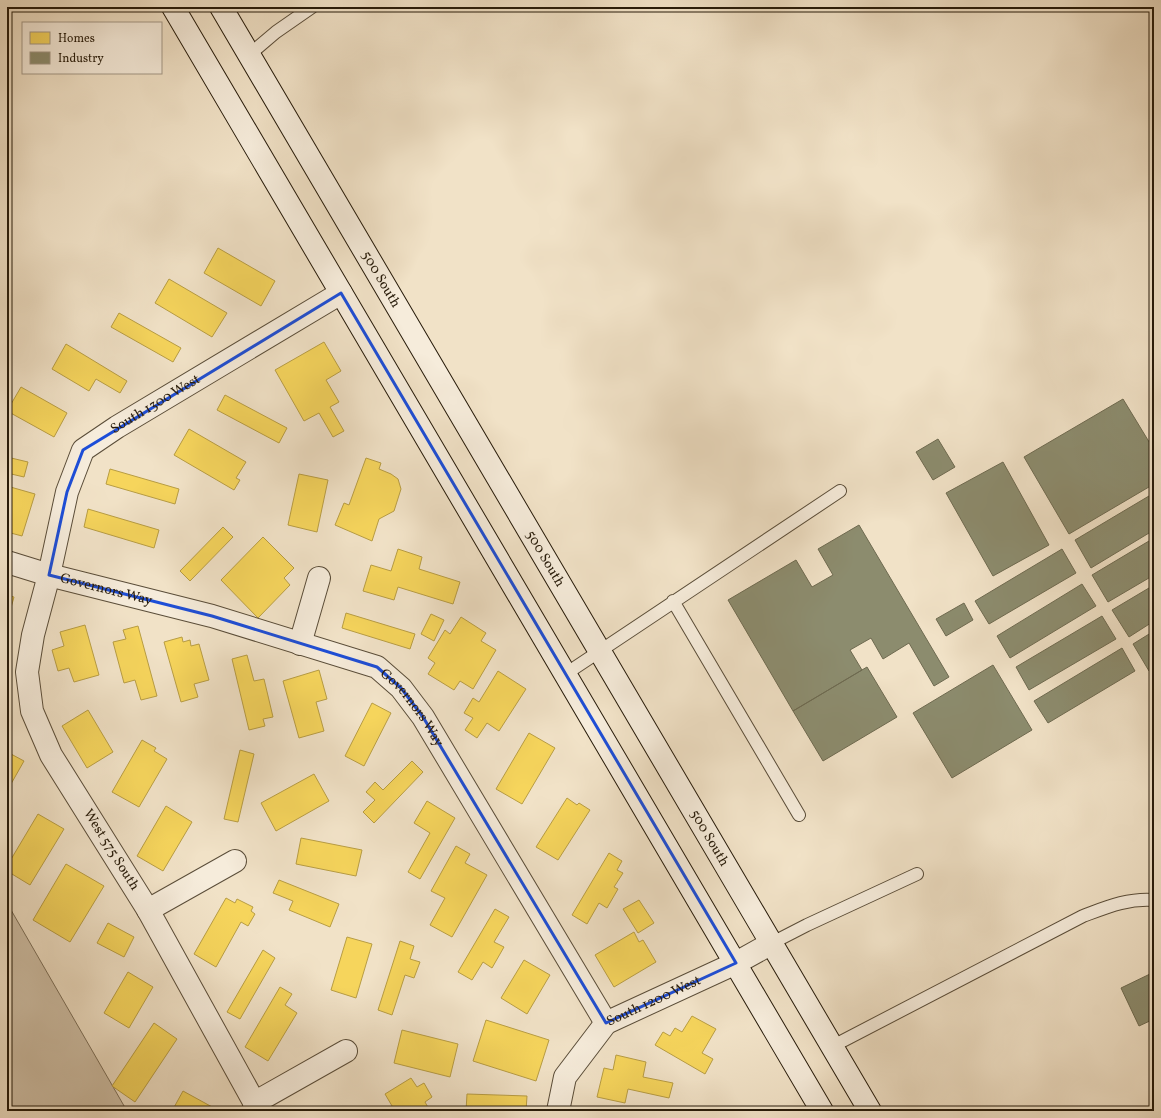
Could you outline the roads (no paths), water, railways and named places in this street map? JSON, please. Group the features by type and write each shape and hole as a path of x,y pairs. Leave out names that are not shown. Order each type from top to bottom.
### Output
{"main road":[{"path":"173,7 564,675 736,963 822,1111"},
{"name":"500 South","path":"221,7 870,1111"},
{"name":"South 1300 West","path":"49,575 67,492 83,450 117,427 341,293"},
{"name":"Governors Way","path":"7,562 49,575 212,616 377,667 400,688 423,717 606,1023"},
{"name":"West 575 South","path":"49,575 33,635 26,672 32,711 51,755 148,910 256,1107"},
{"path":"300,644 319,578"},
{"path":"148,910 235,861"},
{"name":"South 1200 West","path":"558,1111 565,1077 606,1023 736,963 772,943"},
{"path":"256,1107 346,1051"}],"lane":[{"path":"249,55 276,32 312,7"},
{"path":"564,675 599,650 840,491"},
{"path":"673,601 799,815"},
{"path":"772,943 807,925 917,874"},
{"path":"833,1046 861,1030 912,1006 1083,916 1114,904 1138,899 1154,900"}]}
